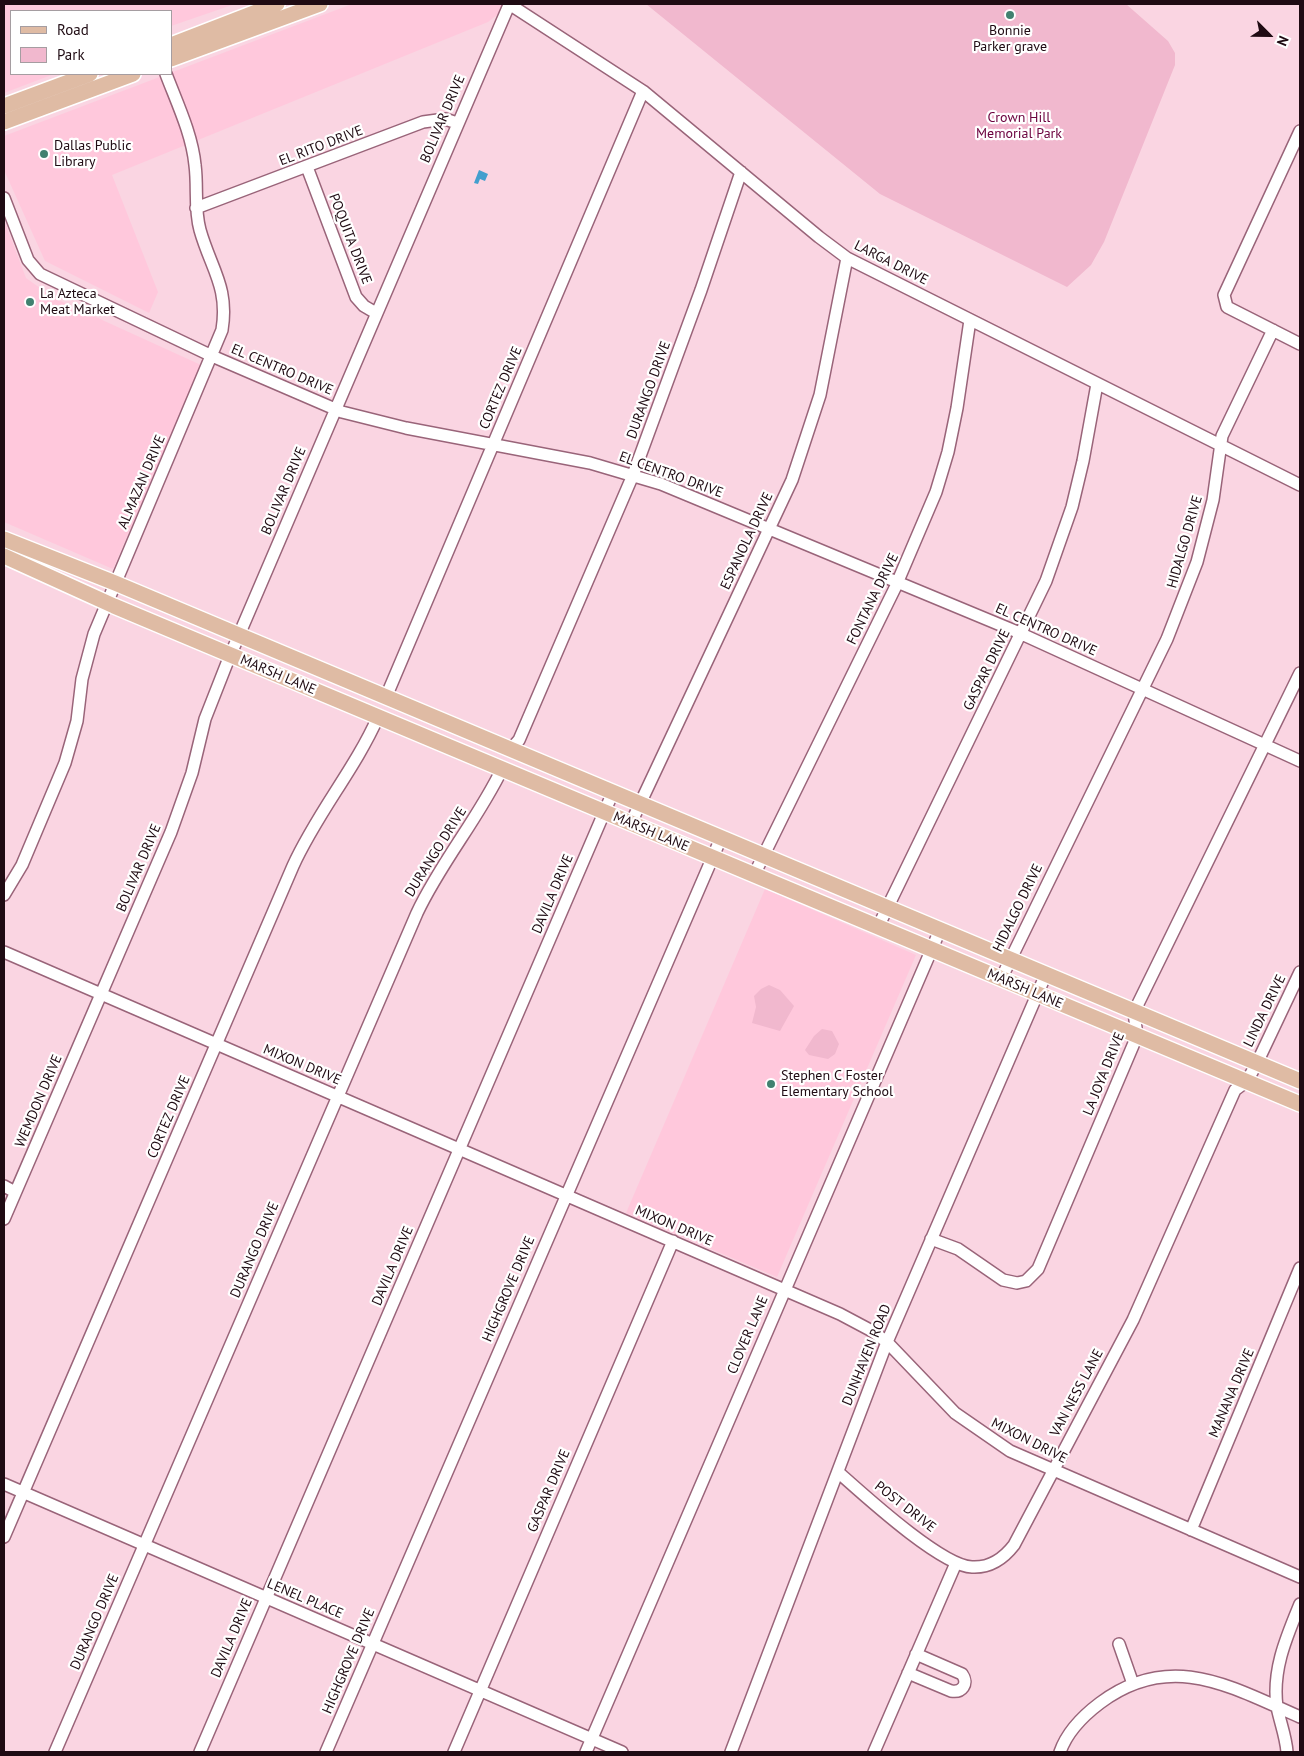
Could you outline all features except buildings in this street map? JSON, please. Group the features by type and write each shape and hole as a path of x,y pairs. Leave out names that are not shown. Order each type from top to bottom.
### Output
{"main road":[{"path":"172,45 277,4"},
{"path":"172,59 320,4"},
{"path":"4,106 87,75"},
{"path":"4,122 130,75"},
{"path":"5,559 8,541"},
{"name":"MARSH LANE","path":"8,541 115,583 1300,1081"},
{"name":"MARSH LANE","path":"5,559 1300,1104"},
{"path":"378,717 386,697"},
{"path":"502,769 511,749"}],"street":[{"name":"LARGA DRIVE","path":"509,4 643,91 819,238 847,258 1300,485"},
{"name":"BOLIVAR DRIVE","path":"101,994 171,832 192,773 205,719 230,655 509,4"},
{"name":"ALMAZAN DRIVE","path":"4,896 22,865 65,763 77,721 88,655 106,603 222,330 224,316 221,282 200,230 196,208 196,165 190,141 166,75"},
{"name":"CORTEZ DRIVE","path":"386,697 643,91"},
{"name":"EL RITO DRIVE","path":"196,208 422,122 445,119 457,123"},
{"path":"1300,131 1224,295 1228,307 1300,344"},
{"name":"POQUITA DRIVE","path":"307,167 356,297 364,306 376,313"},
{"name":"DURANGO DRIVE","path":"511,749 519,740 633,475 701,290 741,172"},
{"name":"EL CENTRO DRIVE","path":"4,198 28,260 40,274 212,356 335,409 389,424 493,444 633,475 769,528 1021,634 1300,761"},
{"name":"ESPANOLA DRIVE","path":"631,823 792,480 820,395 847,258"},
{"name":"FONTANA DRIVE","path":"754,875 898,582 936,492 948,452 957,408 970,320"},
{"name":"HIDALGO DRIVE","path":"1002,979 1010,959 1171,630 1197,562 1214,500 1222,436 1273,330"},
{"name":"GASPAR DRIVE","path":"878,928 886,907 1046,581 1072,507 1083,461 1097,384"},
{"path":"1134,1012 1300,673"},
{"name":"CORTEZ DRIVE","path":"4,1537 305,840 349,774 378,717"},
{"name":"DURANGO DRIVE","path":"55,1752 427,891 472,825 502,769"},
{"name":"DAVILA DRIVE","path":"200,1752 613,792"},
{"name":"HIGHGROVE DRIVE","path":"326,1752 721,838"},
{"name":"CLOVER LANE","path":"586,1752 940,930"},
{"name":"MIXON DRIVE","path":"4,952 840,1314 887,1342 955,1414 1010,1451 1300,1577"},
{"name":"LINDA DRIVE","path":"1257,1063 1300,972"},
{"name":"DUNHAVEN ROAD","path":"731,1752 887,1342 1046,974"},
{"name":"WEMDON DRIVE","path":"4,1219 101,994"},
{"name":"LA JOYA DRIVE","path":"931,1239 958,1249 1003,1280 1016,1283 1033,1276 1137,1036 1134,1012"},
{"name":"VAN NESS LANE","path":"956,1563 970,1567 983,1566 1007,1554 1053,1471 1152,1281 1235,1090 1246,1082 1257,1063"},
{"path":"4,1186 16,1192"},
{"name":"GASPAR DRIVE","path":"454,1752 673,1241"},
{"name":"MANANA DRIVE","path":"1190,1530 1300,1268"},
{"name":"POST DRIVE","path":"838,1472 904,1528 956,1563"},
{"name":"LENEL PLACE","path":"4,1484 622,1752"},
{"path":"874,1752 956,1563"},
{"path":"1287,1752 1278,1708 1276,1676 1282,1647 1300,1604"},
{"path":"1119,1644 1133,1684"},
{"path":"908,1673 951,1691 958,1691 964,1687 965,1680 962,1674 916,1654"},
{"path":"1060,1752 1076,1725 1093,1708 1110,1696 1133,1684 1178,1674 1218,1682 1300,1717"}],"shaded area":[{"path":"4,4 235,4 172,26 172,10 10,10 10,75 51,75 4,93"},
{"path":"352,4 511,4 488,22 112,175 158,292 149,313 45,261 4,170 4,136 165,75 172,75 172,72"},
{"path":"4,220 26,278 54,298 201,365 113,569 4,522"},
{"name":"Stephen C Foster Elementary School","path":"765,889 916,955 777,1277 626,1213"}],"green space":[{"name":"Crown Hill Memorial Park","path":"646,4 1126,4 1168,41 1175,53 1175,65 1104,242 1091,265 1067,287 880,194"},
{"path":"769,985 780,990 794,1006 780,1031 752,1023 756,1007 754,996 761,989"},
{"path":"822,1029 832,1031 839,1044 835,1054 828,1059 809,1055 805,1050 814,1036"}],"water":[{"path":"479,170 488,174 485,181 480,179 478,184 474,183"}],"place":[{"name":"Bonnie Parker grave","path":"1010,15"},
{"name":"Dallas Public Library","path":"44,154"},
{"name":"La Azteca Meat Market","path":"30,302"},
{"name":"Stephen C Foster Elementary School","path":"771,1084"}]}
